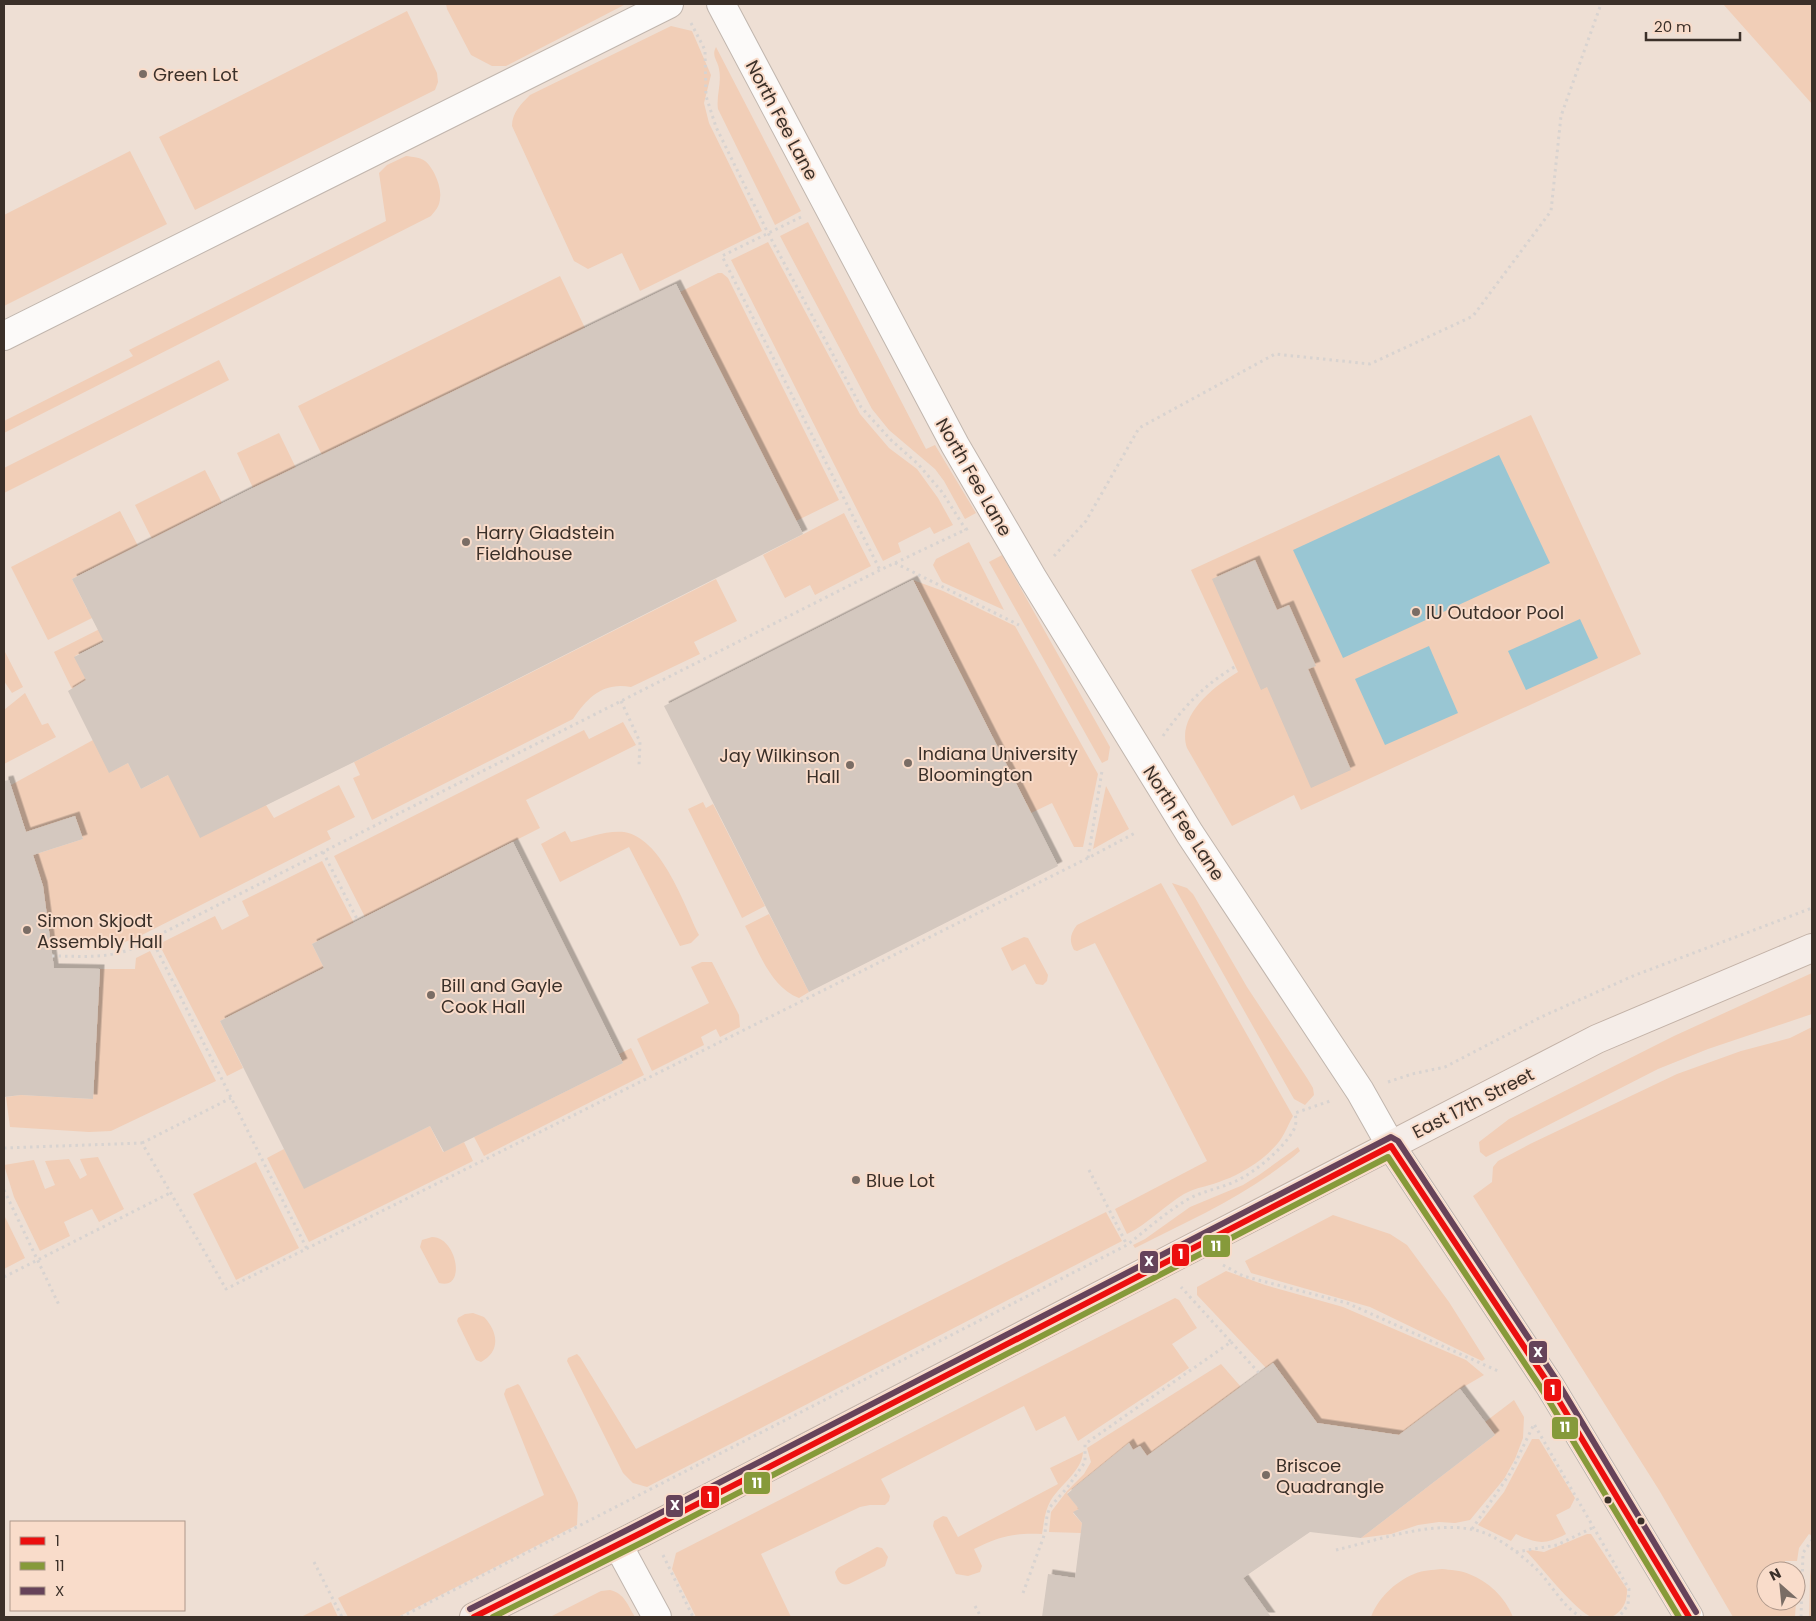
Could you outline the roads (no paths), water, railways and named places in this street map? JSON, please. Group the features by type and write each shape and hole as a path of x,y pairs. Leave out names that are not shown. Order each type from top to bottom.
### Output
{"main road":[{"name":"East 17th Street","path":"474,1617 618,1545 1597,1040 1812,948"}],"street":[{"name":"North Fee Lane","path":"721,4 951,437 1032,577 1190,834 1360,1091 1391,1146 1550,1386 1689,1617"},
{"path":"4,336 679,11"},
{"path":"618,1545 657,1617"}],"water":[{"path":"1499,455 1550,563 1343,658 1293,550"},
{"path":"1580,619 1598,658 1526,690 1508,651"},
{"path":"1429,646 1458,713 1385,745 1355,679"}],"place":[{"name":"Green Lot","path":"143,74"},
{"name":"Harry Gladstein Fieldhouse","path":"466,542"},
{"name":"IU Outdoor Pool","path":"1416,612"},
{"name":"Indiana University Bloomington","path":"908,763"},
{"name":"Jay Wilkinson Hall","path":"850,765"},
{"name":"Simon Skjodt Assembly Hall","path":"27,930"},
{"name":"Bill and Gayle Cook Hall","path":"431,995"},
{"name":"Blue Lot","path":"856,1180"},
{"name":"Briscoe Quadrangle","path":"1266,1475"}]}
